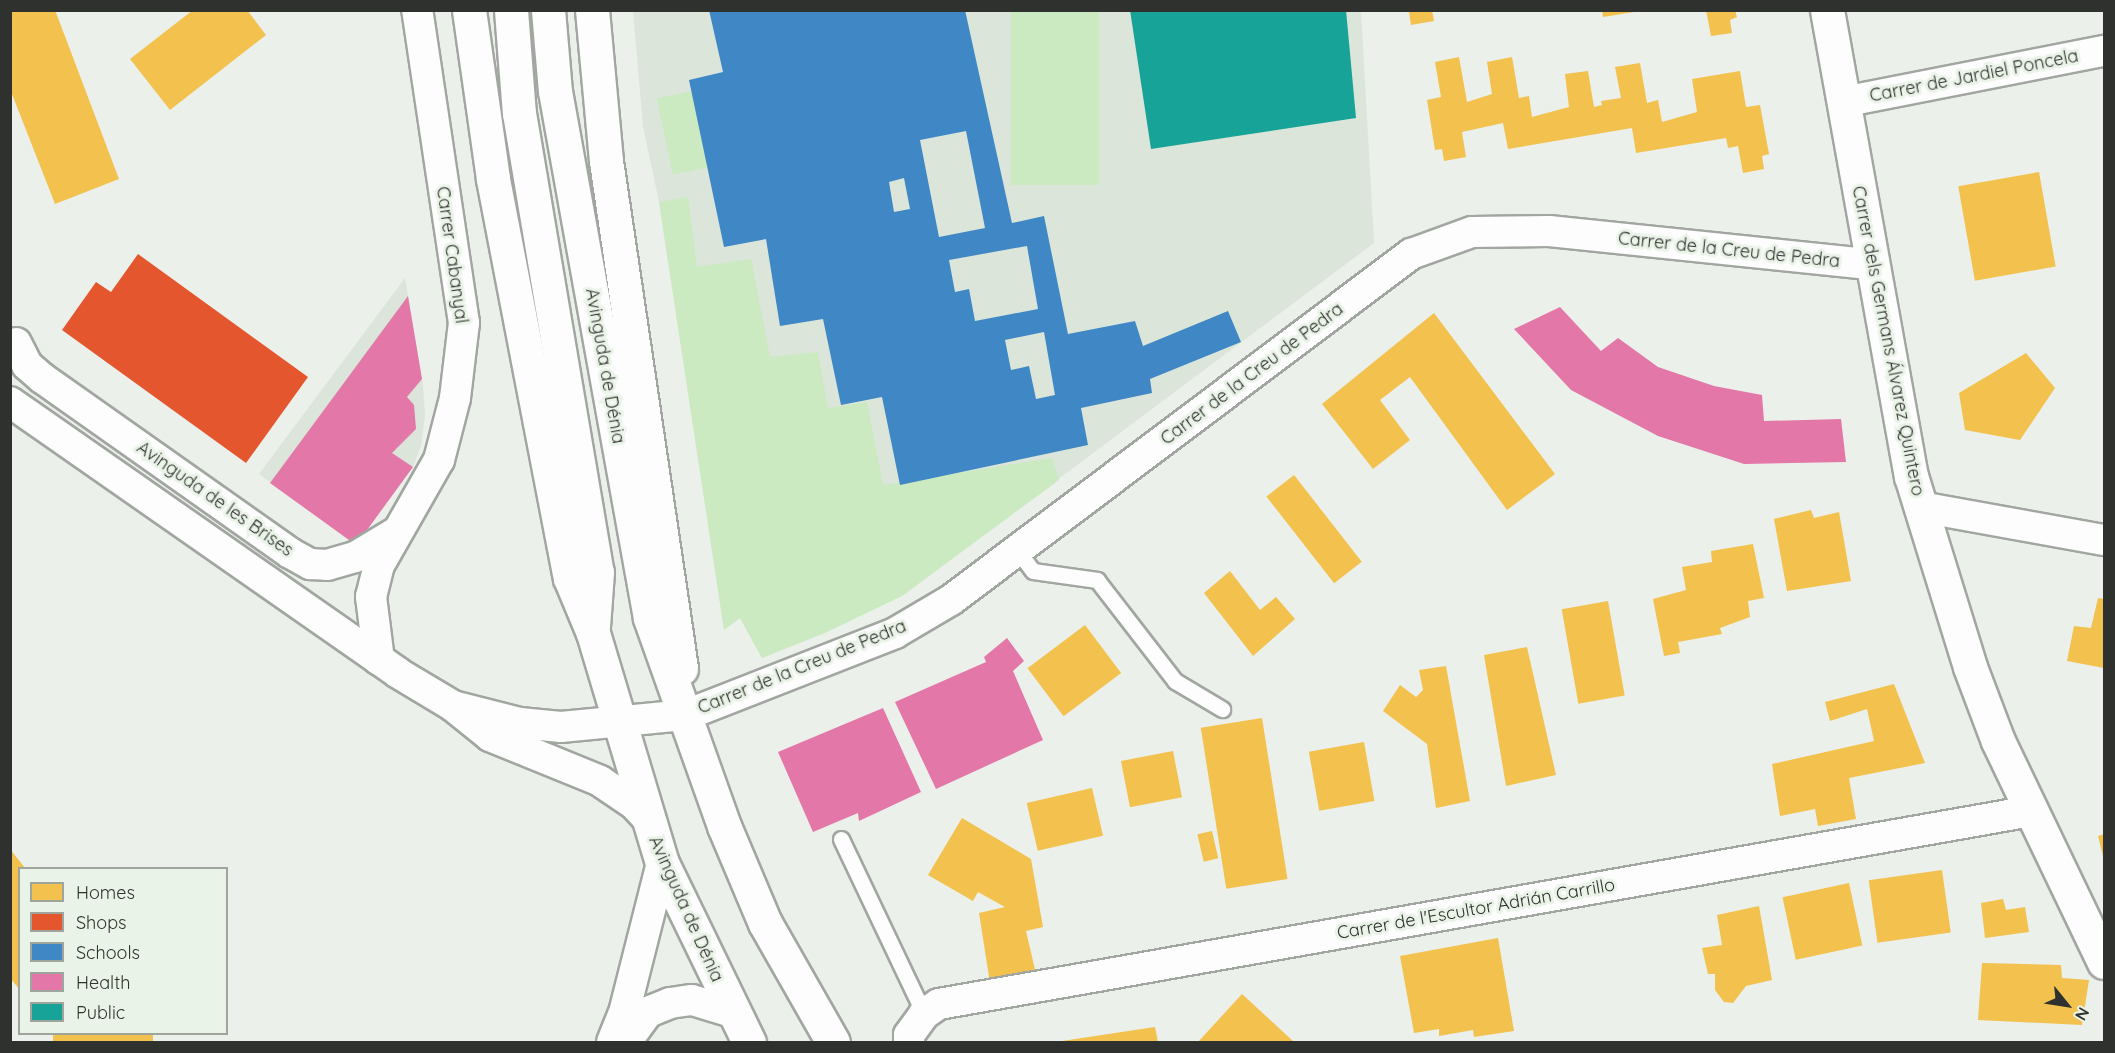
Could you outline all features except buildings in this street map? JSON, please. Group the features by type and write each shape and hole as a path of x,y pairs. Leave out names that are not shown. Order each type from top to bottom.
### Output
{"main road":[{"name":"Avinguda de Dénia","path":"469,10 493,179 570,578 593,633 617,722 662,863 732,1012 749,1042"},
{"name":"Avinguda de Dénia","path":"511,10 519,113 597,572 593,633"},
{"name":"Avinguda de Dénia","path":"548,10 555,91 650,618 724,826 765,923 833,1042"},
{"name":"Avinguda de Dénia","path":"592,10 606,161 674,600 686,715"},
{"name":"Carrer dels Germans Álvarez Quintero","path":"1827,10 1871,264 1920,507 1970,667 1998,741 2104,962"}],"street":[{"name":"Carrer Cabanyal","path":"405,526 439,460 455,398 464,323 417,10"},
{"name":"Carrer de Jardiel Poncela","path":"1843,102 2104,51"},
{"name":"Carrer de la Creu de Pedra","path":"617,722 686,715 895,633 951,600 1412,254 1472,232 1550,231 1871,264"},
{"name":"Avinguda de les Brises","path":"12,342 27,365 42,378 290,553 310,564 327,565 355,557 376,548 405,526"},
{"name":"Avinguda de les Brises","path":"10,402 379,660 453,706 490,736 600,781 634,804 646,817"},
{"path":"1920,507 2104,540"},
{"path":"379,660 371,597 379,565 405,526"},
{"name":"Avinguda de les Brises","path":"453,706 520,723 561,727 617,722"},
{"name":"Carrer de l'Escultor Adrián Carrillo","path":"924,1014 939,1004 2031,811"},
{"path":"612,1042 628,999 662,863"},
{"path":"626,1042 648,1012 670,1003 692,1000 732,1012"},
{"path":"909,1042 909,1035 924,1014"}],"lane":[{"path":"1017,550 1033,571 1097,580 1175,681 1222,709"},
{"path":"841,839 924,1014"}],"shaded area":[{"path":"633,11 1361,11 1374,243 902,596 762,658 740,618 724,629 659,202 643,126"},
{"path":"405,278 423,385 425,416 421,446 413,467 356,545 259,474"}],"green space":[{"path":"1011,11 1099,11 1099,185 1011,185"},
{"path":"692,91 708,167 673,175 657,98"},
{"path":"688,197 697,267 751,259 770,357 818,352 828,408 867,402 883,485 1052,458 1059,480 902,596 825,633 762,658 740,618 724,630 659,202"}]}
